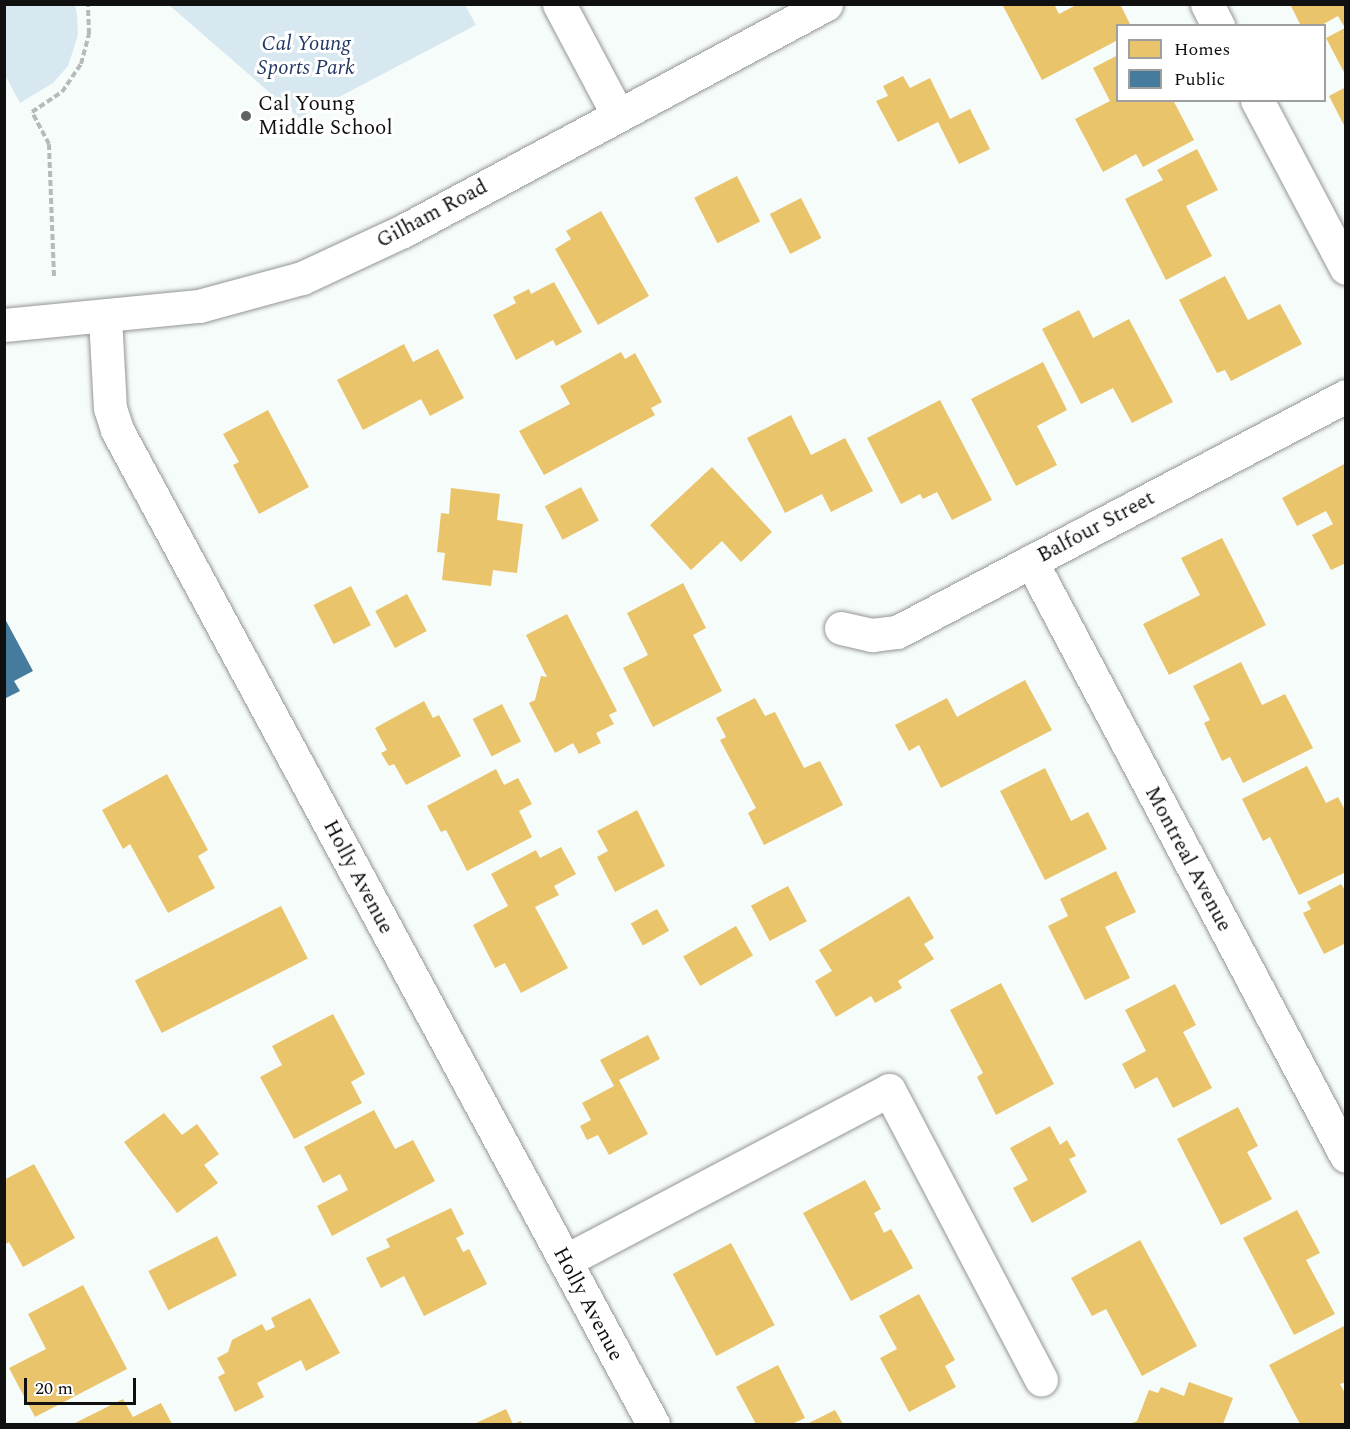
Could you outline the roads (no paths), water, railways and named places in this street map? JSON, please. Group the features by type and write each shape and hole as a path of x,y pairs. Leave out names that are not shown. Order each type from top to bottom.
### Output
{"street":[{"path":"559,4 617,113"},
{"name":"Gilham Road","path":"4,325 199,306 302,279 403,231 617,113 826,4"},
{"path":"1207,4 1217,24"},
{"path":"1258,102 1346,268"},
{"name":"Holly Avenue","path":"105,316 110,408 117,430 652,1425"},
{"name":"Balfour Street","path":"841,628 872,635 897,632 1346,396"},
{"name":"Montreal Avenue","path":"1031,561 1346,1156"},
{"path":"565,1261 890,1090 1041,1379"}],"place":[{"name":"Cal Young Middle School","path":"246,116"}],"park label":[{"name":"Cal Young Sports Park","path":"306,56"}]}
